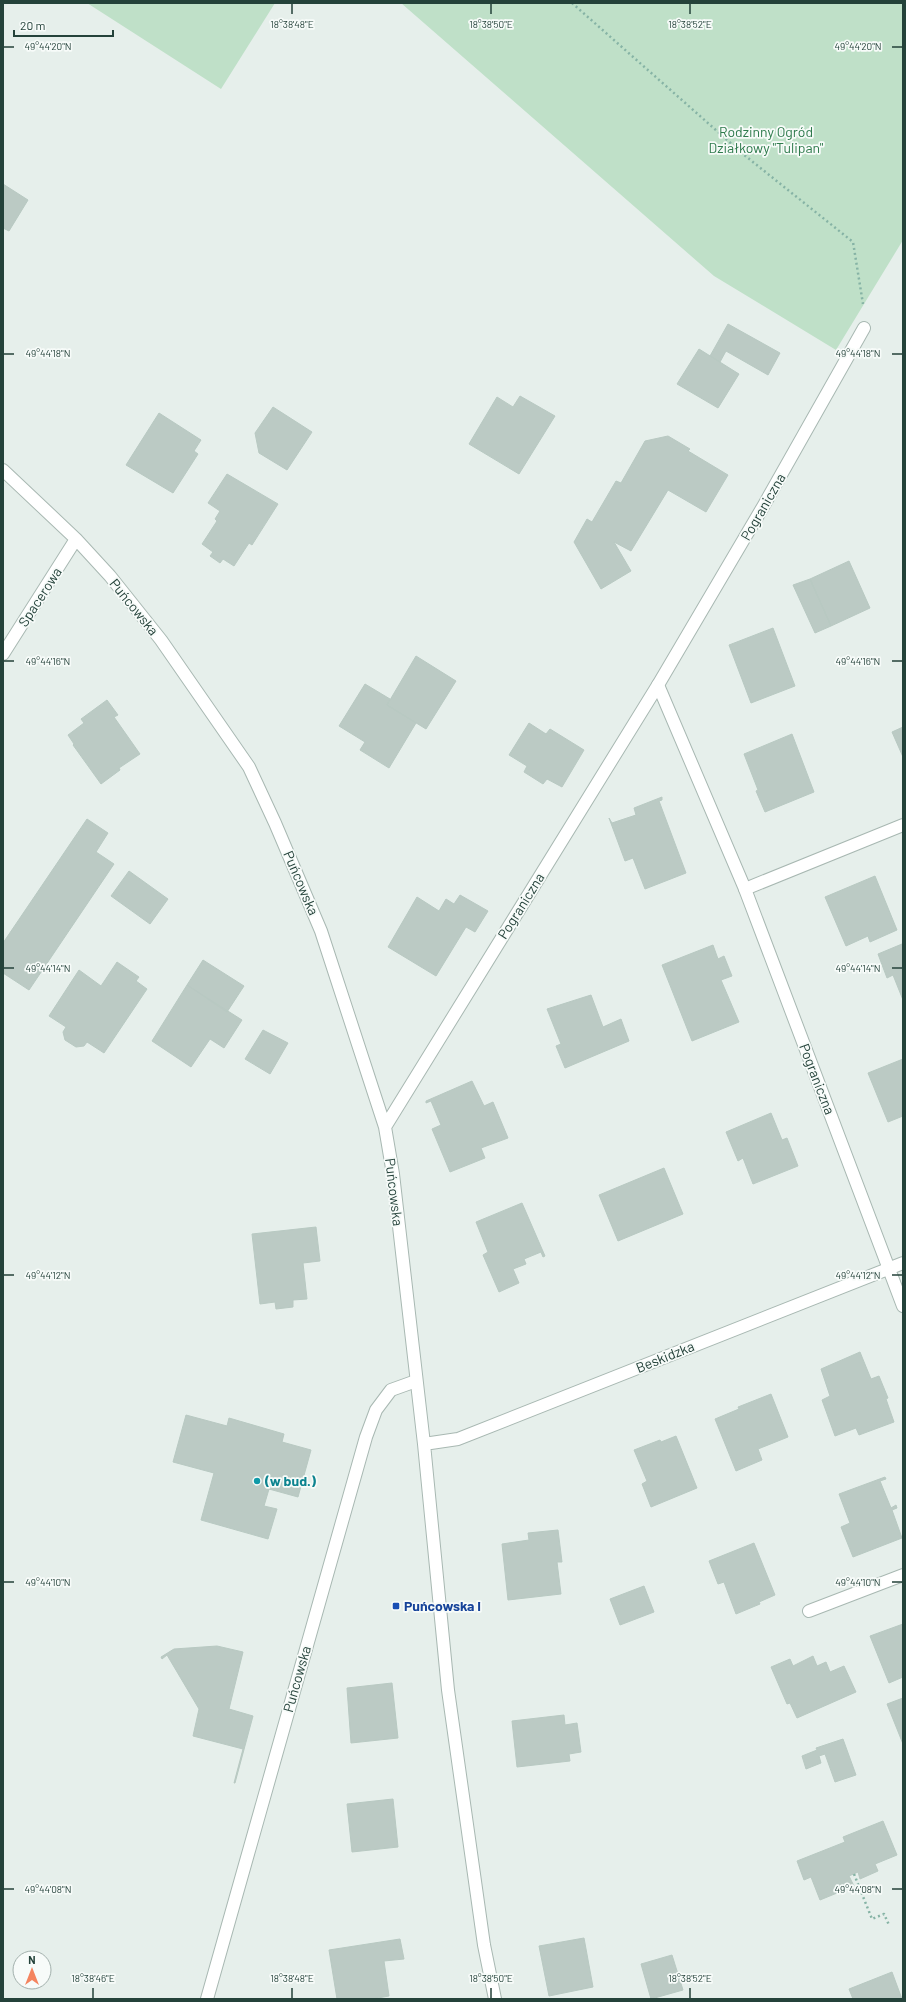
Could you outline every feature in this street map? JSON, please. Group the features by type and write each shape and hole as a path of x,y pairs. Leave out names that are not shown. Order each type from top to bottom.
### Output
{"street":[{"name":"Pograniczna","path":"385,1127 658,685 764,505 864,328"},
{"name":"Puńcowska","path":"3,470 76,539 110,576 161,640 249,767 276,823 321,931 385,1127 393,1174 424,1444 448,1690 484,1945 495,1999"},
{"name":"Spacerowa","path":"3,654 76,539"},
{"name":"Pograniczna","path":"658,685 745,889 903,1306"},
{"path":"745,889 903,825"},
{"name":"Beskidzka","path":"424,1444 458,1439 903,1263"},
{"name":"Puńcowska","path":"207,1999 366,1437 376,1410 391,1390 416,1380"},
{"path":"809,1611 903,1575"}],"path":[{"path":"572,3 743,154 852,242 863,306 864,328"},
{"path":"854,1874 872,1919 884,1914 889,1926"}],"green space":[{"path":"87,3 275,3 221,89"},
{"name":"Rodzinny Ogród Działkowy \"Tulipan\"","path":"401,3 903,3 903,240 836,350 714,276"}],"building":[{"path":"3,184 28,200 9,231 3,228"},
{"path":"728,324 780,353 768,375 726,351 720,362 710,356"},
{"path":"699,349 739,374 718,408 677,384"},
{"path":"520,396 555,416 519,474 469,444 497,397 513,407"},
{"path":"273,407 312,432 287,470 259,453 255,433"},
{"path":"159,413 201,440 194,451 198,454 173,493 126,465"},
{"path":"668,436 690,449 688,451 728,475 706,512 668,490 631,551 614,542 631,571 601,589 574,542 587,519 592,522 616,481 621,483 645,441"},
{"path":"227,474 278,504 252,545 249,543 234,566 223,559 220,563 210,556 213,552 202,544 217,521 215,519 220,511 208,503"},
{"path":"849,561 870,608 831,626 810,579"},
{"path":"810,579 831,626 815,633 793,585"},
{"path":"773,628 795,686 751,703 729,645"},
{"path":"416,656 456,681 426,729 387,705"},
{"path":"365,684 390,699 387,705 416,723 389,768 360,750 365,742 339,726"},
{"path":"107,700 118,715 114,717 140,754 119,768 120,770 101,784 73,745 74,744 68,735 84,723 81,719"},
{"path":"529,723 546,734 550,729 584,750 562,787 547,779 543,784 524,772 527,766 509,755"},
{"path":"903,727 903,757 892,732"},
{"path":"792,734 814,792 765,812 756,791 758,790 744,754"},
{"path":"662,797 662,800 659,801 686,873 645,889 633,858 625,861 609,818 612,823 636,815 634,808"},
{"path":"87,819 108,833 96,852 114,864 29,990 3,973 3,943"},
{"path":"129,871 168,899 150,924 111,896"},
{"path":"875,876 897,930 870,942 868,936 846,946 825,897"},
{"path":"460,895 488,911 475,932 466,927 436,976 388,947 417,897 439,911 446,899 454,904"},
{"path":"902,944 903,1000 893,975 887,978 878,954"},
{"path":"713,945 718,959 724,956 732,976 721,980 739,1022 692,1041 662,965"},
{"path":"203,960 244,986 227,1012 187,985"},
{"path":"117,962 139,977 136,981 147,989 104,1053 87,1042 84,1046 76,1047 65,1040 63,1032 66,1027 49,1016 79,970 101,986"},
{"path":"187,985 242,1020 224,1048 210,1039 191,1067 152,1041"},
{"path":"591,995 603,1027 621,1019 629,1041 565,1068 556,1046 561,1044 547,1009"},
{"path":"263,1030 288,1043 270,1074 245,1059"},
{"path":"903,1059 903,1116 888,1122 868,1073"},
{"path":"472,1081 484,1106 493,1102 508,1138 481,1148 485,1158 450,1172 432,1129 441,1125 431,1101 426,1103 426,1101"},
{"path":"771,1113 782,1140 787,1138 798,1166 753,1184 743,1158 738,1161 726,1132"},
{"path":"664,1168 683,1214 618,1241 599,1195"},
{"path":"522,1203 545,1256 543,1257 541,1252 524,1259 526,1264 513,1269 519,1283 499,1292 483,1255 488,1252 476,1222"},
{"path":"316,1227 320,1261 303,1263 307,1299 293,1300 293,1307 276,1309 275,1302 260,1304 252,1234"},
{"path":"860,1352 871,1379 879,1376 888,1398 886,1399 894,1422 859,1435 856,1428 835,1436 822,1400 830,1396 821,1369"},
{"path":"771,1394 788,1437 758,1449 762,1460 736,1471 715,1419 739,1409 738,1407"},
{"name":"(w bud.)","path":"186,1415 227,1426 229,1418 284,1434 282,1442 311,1450 298,1497 269,1489 264,1506 277,1509 268,1539 201,1520 214,1473 173,1462"},
{"path":"676,1436 697,1488 651,1507 642,1484 647,1481 634,1450 660,1440 661,1442"},
{"path":"885,1477 886,1479 880,1481 891,1508 896,1505 897,1508 892,1510 902,1538 853,1557 841,1527 850,1523 839,1494"},
{"path":"558,1530 562,1562 557,1562 561,1594 508,1600 502,1544 529,1540 528,1533"},
{"path":"754,1543 775,1595 759,1602 760,1604 736,1614 724,1582 718,1584 709,1561"},
{"path":"644,1586 654,1612 620,1625 610,1599"},
{"path":"903,1624 903,1677 889,1683 870,1636"},
{"path":"217,1646 243,1652 229,1709 253,1716 235,1783 243,1749 193,1736 199,1709 167,1655 162,1659 161,1657 174,1649"},
{"path":"813,1656 817,1666 826,1662 830,1672 844,1666 856,1692 797,1718 790,1703 787,1704 771,1667 790,1659 793,1666"},
{"path":"392,1683 398,1738 351,1743 347,1688"},
{"path":"903,1698 903,1744 887,1704"},
{"path":"564,1715 565,1725 577,1723 581,1752 569,1754 570,1761 517,1767 512,1721"},
{"path":"843,1739 856,1775 835,1782 825,1754 819,1756 821,1763 806,1769 802,1756 817,1750 816,1748"},
{"path":"393,1799 398,1847 352,1852 347,1804"},
{"path":"883,1821 897,1855 875,1864 878,1871 860,1879 858,1872 849,1876 854,1886 820,1900 811,1877 804,1880 797,1861 845,1842 843,1837"},
{"path":"584,1938 593,1987 549,1996 539,1946"},
{"path":"400,1939 404,1959 384,1961 389,1996 372,1999 337,1999 329,1950"},
{"path":"672,1955 683,1990 651,1999 641,1964"},
{"path":"892,1972 902,1999 853,1999 849,1989"}],"place":[{"name":"(w bud.)","path":"257,1481"},
{"name":"Puńcowska I","path":"396,1606"}]}
